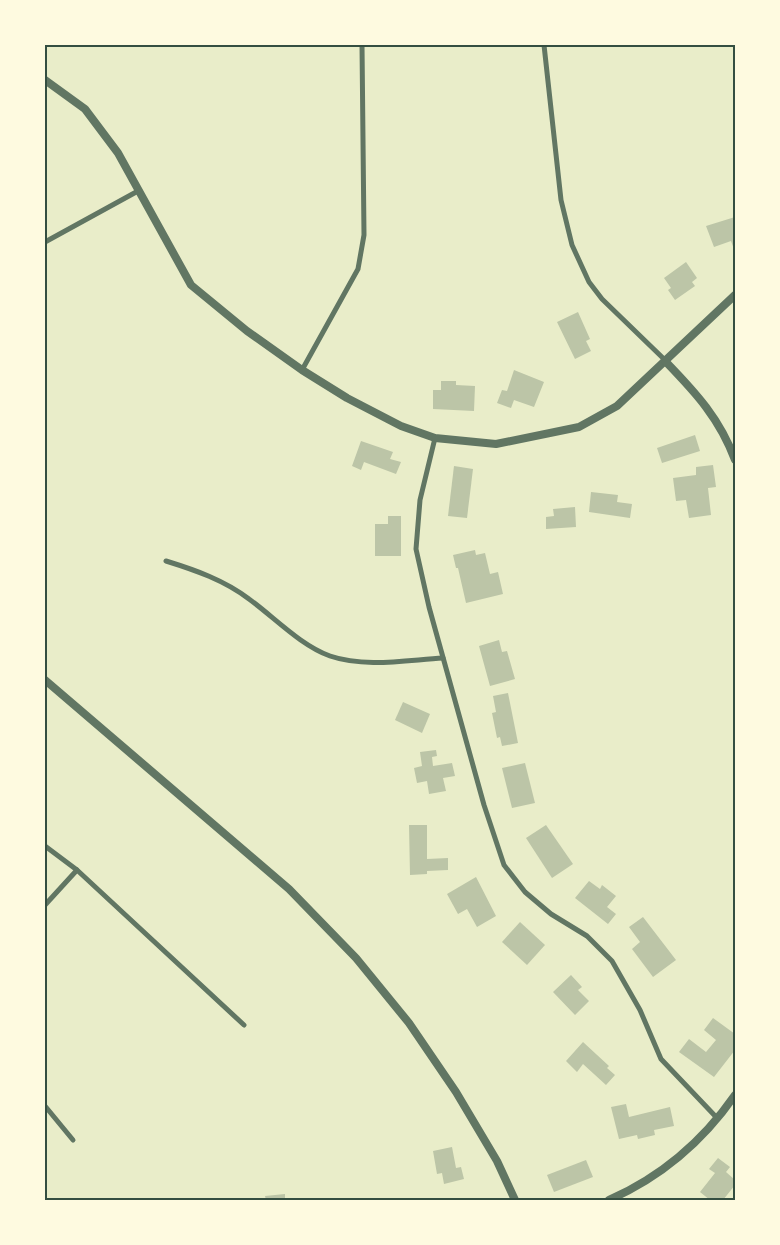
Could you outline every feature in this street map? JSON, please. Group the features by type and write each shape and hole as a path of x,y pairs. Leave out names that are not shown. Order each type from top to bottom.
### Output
{"street":[{"path":"302,370 358,269 364,235 362,45"},
{"path":"544,45 561,200 572,245 589,282 602,299 703,401 727,438 735,460"},
{"path":"45,80 85,109 118,153 191,285 247,331 302,370 347,398 401,426 435,438 496,444 579,427 617,406 666,362 735,295"},
{"path":"45,242 138,191"},
{"path":"435,438 420,500 416,549 443,658 504,865 525,892 551,914 587,936 612,961 640,1010 661,1059 718,1120"},
{"path":"166,561 203,572 246,597 307,643 329,656 356,662 443,658"},
{"path":"45,680 289,889 356,958 409,1023 456,1092 497,1161 515,1200"},
{"path":"45,846 77,870 244,1025"},
{"path":"45,905 77,870"},
{"path":"609,1200 649,1179 692,1148 718,1120 735,1095"},
{"path":"45,1106 74,1140"}],"building":[{"path":"735,217 735,252 731,241 714,247 706,226"},
{"path":"686,262 697,278 692,282 695,286 675,300 668,290 671,288 664,278"},
{"path":"578,312 590,339 586,341 591,351 575,359 557,322"},
{"path":"514,370 544,382 534,407 514,400 511,408 497,403 502,390 507,391"},
{"path":"441,381 456,381 456,385 475,386 474,411 433,409 433,390 441,390"},
{"path":"695,435 700,451 662,463 657,448"},
{"path":"361,441 393,452 390,459 401,462 396,474 364,462 361,470 352,466"},
{"path":"713,465 716,487 708,488 711,515 689,518 686,500 676,501 673,478 696,475 696,467"},
{"path":"454,466 473,469 467,518 448,516"},
{"path":"591,492 618,495 617,502 632,504 630,518 589,512"},
{"path":"575,507 576,527 546,529 546,517 554,516 553,509"},
{"path":"388,516 401,516 401,556 375,556 375,524 388,524"},
{"path":"475,550 476,555 485,553 490,574 498,572 503,594 466,603 453,555"},
{"path":"499,640 502,652 507,651 515,679 490,686 479,646"},
{"path":"508,693 518,743 502,746 500,737 497,738 492,713 496,712 493,696"},
{"path":"403,702 430,714 422,733 395,720"},
{"path":"436,750 437,756 432,757 433,766 452,763 455,776 443,778 446,791 429,794 427,781 417,783 414,768 422,766 420,752"},
{"path":"525,763 535,803 512,808 502,768"},
{"path":"409,825 427,825 427,859 448,858 448,870 427,871 427,874 410,875"},
{"path":"546,825 573,864 552,878 526,838"},
{"path":"476,877 496,916 477,927 467,909 458,914 447,894"},
{"path":"589,881 600,889 602,885 616,896 607,907 616,914 608,924 575,898"},
{"path":"643,917 676,960 653,977 632,949 640,942 629,927"},
{"path":"520,922 545,945 527,965 502,942"},
{"path":"571,975 582,987 578,990 589,1001 575,1015 553,992"},
{"path":"713,1018 735,1034 735,1050 714,1077 679,1052 689,1039 706,1052 716,1040 704,1030"},
{"path":"583,1042 609,1066 607,1068 615,1075 606,1085 583,1064 577,1072 566,1061"},
{"path":"626,1104 629,1117 670,1107 674,1126 654,1130 655,1135 638,1139 637,1135 619,1139 611,1107"},
{"path":"452,1147 456,1168 461,1167 464,1179 444,1184 442,1173 437,1174 433,1151"},
{"path":"718,1158 730,1167 726,1172 735,1180 735,1185 723,1200 710,1200 700,1192 715,1173 709,1169"},
{"path":"586,1160 593,1177 554,1192 547,1175"},
{"path":"285,1194 285,1200 266,1200 265,1196"}]}
